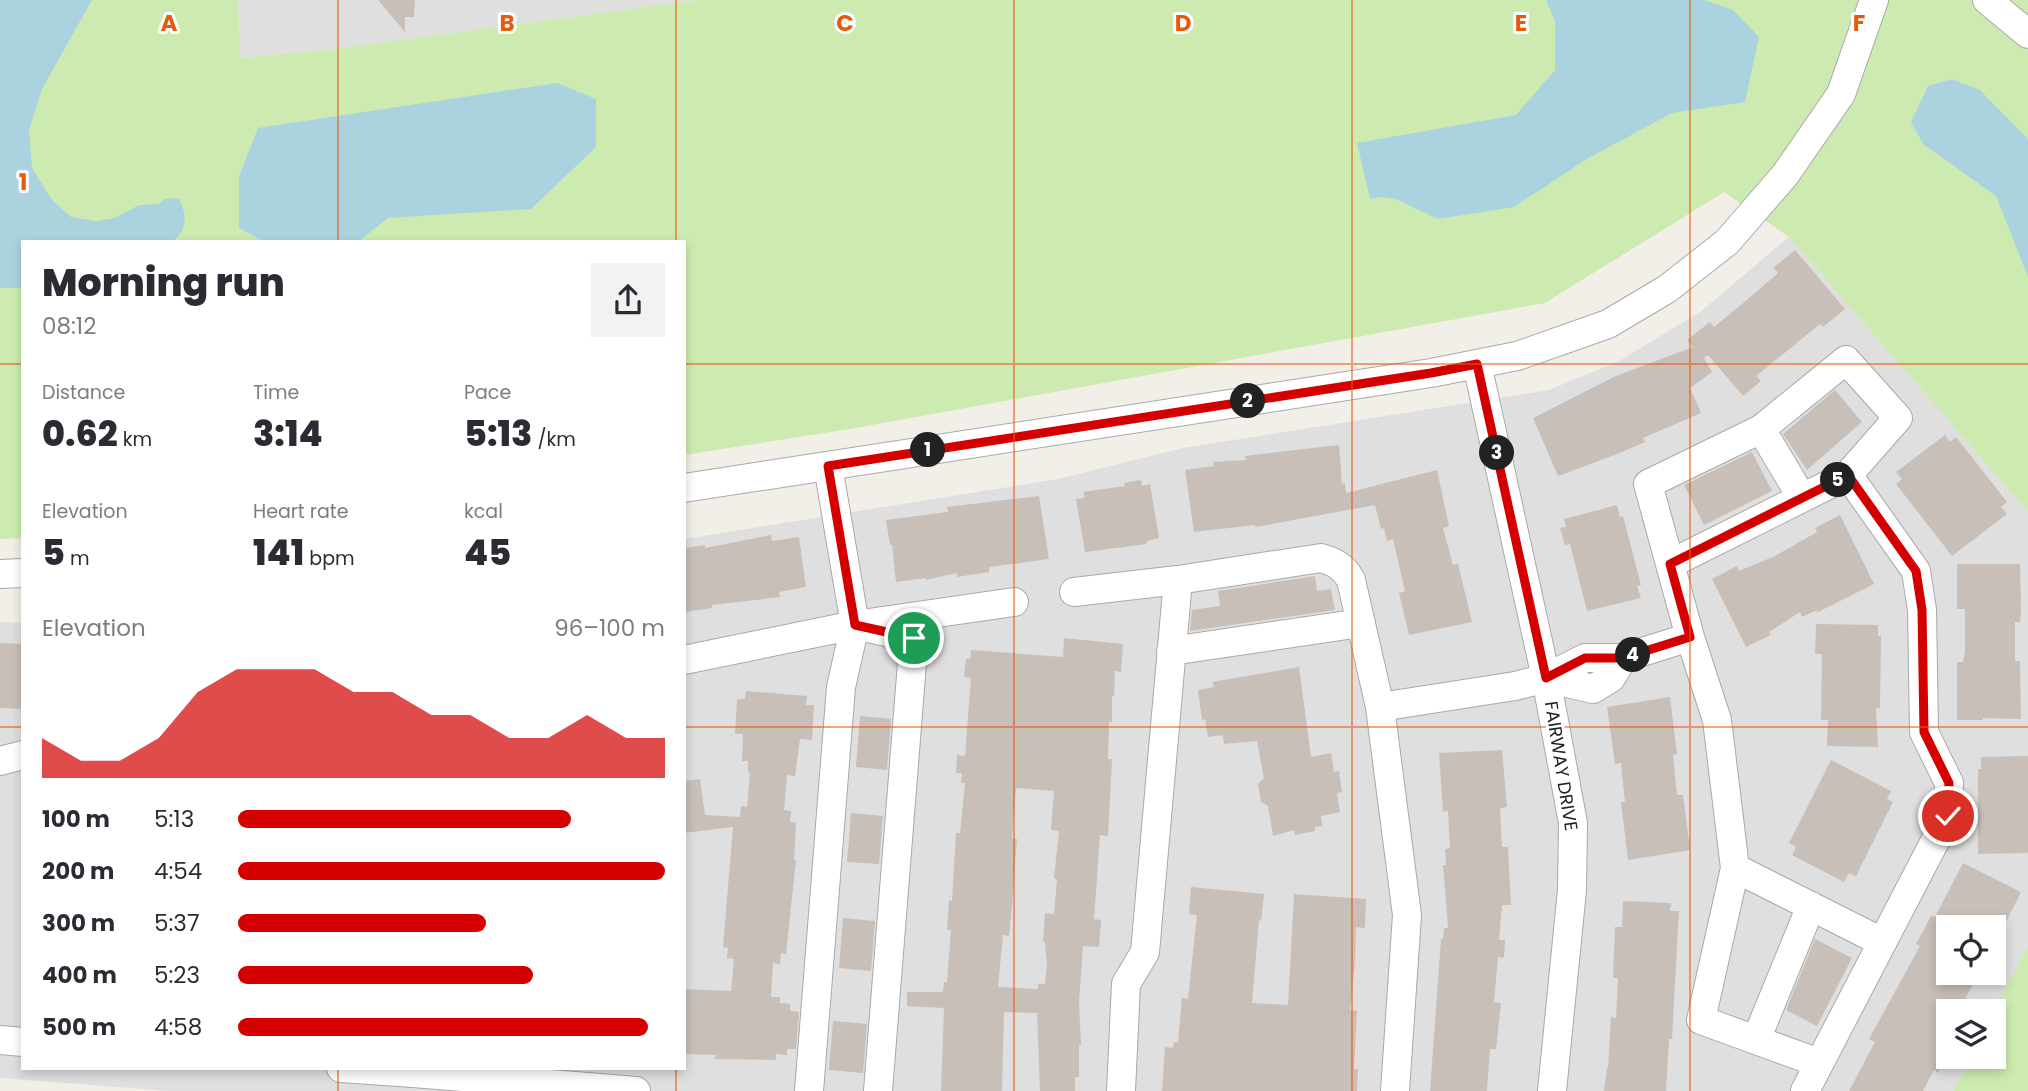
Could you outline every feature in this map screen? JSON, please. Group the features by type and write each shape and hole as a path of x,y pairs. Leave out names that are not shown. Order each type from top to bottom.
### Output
{"street":[{"path":"686,488 1431,373 1517,356 1608,324 1667,289 1727,242 1785,175 1841,94 1874,0"},
{"path":"1987,0 2026,30"},
{"path":"1670,564 1848,475 1898,418 1846,360 1761,429 1648,484 1690,637 1717,720 1735,868 1702,1020 1819,1063"},
{"name":"FAIRWAY DRIVE","path":"1477,364 1546,678 1573,823 1572,890 1552,1091"},
{"path":"1761,429 1802,498"},
{"path":"809,1091 841,687 855,625 828,466"},
{"path":"1805,1091 1948,816 1949,783 1924,732 1922,610 1916,571 1848,475"},
{"path":"1074,592 1178,580 1321,558 1347,572 1380,707 1407,915 1395,1091"},
{"path":"0,574 21,573"},
{"path":"1121,1091 1126,985 1145,952 1178,580"},
{"path":"686,660 855,625 1014,602"},
{"path":"1171,651 1361,623"},
{"path":"855,625 914,638 878,1091"},
{"path":"1380,707 1510,687 1546,678 1585,658 1623,658 1690,637"},
{"path":"0,761 21,756"},
{"path":"1735,868 1882,942"},
{"path":"1756,1040 1811,906"},
{"path":"0,1040 21,1042"},
{"path":"413,1070 489,1073 636,1091"}],"shaded area":[{"path":"238,0 697,0 325,50 239,58"},
{"path":"1789,237 2028,512 2028,945 2000,999 1936,999 1936,1069 1965,1069 1953,1091 168,1091 0,1078 0,622 21,623 21,1070 686,1070 686,539 1058,479 1183,448 1549,390 1619,361 1700,312"}],"green space":[{"path":"0,0 238,0 240,58 325,50 697,0 2028,0 2028,512 1789,237 1724,192 1545,303 850,429 686,455 686,240 21,240 21,538 0,539"},
{"path":"2028,945 2028,1091 1953,1091 1965,1069 2006,1069 2006,999 2000,999"}],"water":[{"path":"0,0 92,0 42,89 29,130 32,168 52,200 71,217 96,221 115,218 139,205 159,204 165,199 179,198 184,210 184,227 174,240 21,240 21,288 0,288"},
{"path":"1546,0 1704,0 1733,10 1759,37 1745,102 1672,113 1585,160 1514,207 1438,219 1396,199 1370,199 1357,143 1516,115 1555,70 1555,21"},
{"path":"1952,79 1980,90 2028,139 2028,277 1996,196 1923,144 1911,122 1928,86"},
{"path":"557,83 596,99 596,147 531,209 388,218 360,240 261,240 239,228 239,176 258,128"}],"building":[{"path":"378,0 415,0 414,17 405,17 405,32"},
{"path":"1795,250 1845,309 1823,327 1820,324 1756,376 1761,381 1743,396 1708,355 1704,358 1712,372 1690,388 1701,413 1643,438 1645,442 1558,476 1533,418 1616,376 1693,347 1687,340 1710,322 1714,327 1742,304 1778,273 1773,268"},
{"path":"1835,390 1862,422 1807,470 1783,434"},
{"path":"1945,435 1950,442 1956,437 2007,502 2001,507 2007,514 1952,556 1896,484 1902,479 1896,472"},
{"path":"1339,445 1342,484 1345,483 1346,493 1437,470 1449,526 1443,528 1453,565 1458,564 1472,622 1409,635 1399,593 1405,591 1393,539 1387,541 1375,505 1255,527 1194,532 1185,470 1214,466 1213,462 1246,460 1245,456"},
{"path":"1752,452 1772,491 1704,525 1684,485"},
{"path":"1141,480 1142,486 1150,484 1159,538 1147,541 1147,544 1085,552 1076,499 1085,498 1083,492 1125,486 1124,483"},
{"path":"1039,496 1049,559 989,567 989,572 957,577 957,573 926,580 896,582 886,520 948,512 947,507"},
{"path":"1617,505 1620,517 1623,516 1641,585 1637,586 1641,598 1587,611 1570,544 1565,545 1560,528 1566,527 1564,519"},
{"path":"1840,515 1874,584 1816,613 1817,610 1802,617 1800,612 1769,632 1771,635 1746,647 1712,579 1737,566 1739,571 1775,556 1817,532 1815,528"},
{"path":"771,535 772,541 799,537 806,587 779,592 780,597 712,605 712,608 686,612 686,548 705,545 705,548"},
{"path":"1957,564 2020,564 2021,609 2020,622 2015,622 2015,661 2020,661 2021,719 1957,720 1957,662 1963,662 1965,652 1965,609 1957,609"},
{"path":"1315,576 1317,591 1331,589 1335,610 1190,631 1192,610 1220,606 1218,591"},
{"path":"1816,624 1878,625 1878,636 1881,636 1880,708 1876,708 1878,747 1827,746 1828,720 1821,720 1822,654 1815,654"},
{"path":"1064,638 1123,644 1121,672 1115,671 1112,722 1109,722 1108,759 1112,759 1108,836 1100,835 1094,919 1101,920 1099,947 1083,946 1079,1002 1079,1077 1075,1077 1075,1091 1040,1091 1037,1013 1004,1012 1002,1091 941,1091 944,1008 907,1006 907,992 943,992 944,982 947,982 951,930 947,930 949,900 952,901 956,833 960,833 965,783 961,783 962,773 956,773 957,755 965,756 971,678 964,677 966,659 970,659 971,650 1063,657","holes":["1016,788 1054,791 1051,830 1059,831 1054,878 1057,880 1054,914 1045,913 1045,984 1038,984 1038,989 998,987 1003,935 1009,936 1012,906 1017,839 1012,838"]},
{"path":"0,643 21,644 21,709 0,708"},
{"path":"1299,667 1311,757 1331,753 1334,772 1339,771 1342,792 1337,793 1340,812 1321,816 1322,826 1315,827 1315,831 1295,835 1294,830 1273,836 1268,806 1261,802 1258,784 1264,778 1257,741 1224,744 1223,735 1208,737 1205,719 1202,720 1198,690 1214,687 1212,682"},
{"path":"746,691 807,696 806,705 814,705 812,740 800,739 795,776 787,775 784,810 791,811 790,822 796,823 796,860 786,954 781,953 780,964 773,963 771,997 780,997 780,1003 790,1004 790,1011 799,1012 796,1049 787,1049 787,1055 776,1054 776,1060 715,1059 716,1055 686,1054 686,989 731,991 734,959 727,958 728,948 723,947 733,827 686,833 686,781 700,779 705,815 740,817 741,806 747,807 750,773 748,761 742,761 743,734 735,734 737,699 745,699"},
{"path":"1670,697 1677,754 1673,755 1677,795 1683,795 1690,850 1628,860 1621,802 1625,802 1621,763 1615,764 1607,707"},
{"path":"860,716 891,719 887,770 856,767"},
{"path":"1502,750 1507,807 1500,808 1502,847 1508,847 1511,905 1502,905 1499,940 1505,940 1504,958 1498,957 1494,1002 1501,1003 1496,1049 1490,1049 1487,1091 1430,1091 1441,939 1444,928 1448,928 1443,865 1446,865 1445,849 1450,848 1448,811 1443,812 1439,753"},
{"path":"2028,756 2028,853 1978,854 1978,769 1981,769 1981,757"},
{"path":"1831,760 1891,791 1887,799 1893,802 1856,876 1849,873 1844,882 1792,855 1796,847 1789,843"},
{"path":"851,813 883,816 879,864 847,862"},
{"path":"1963,863 2021,892 2006,922 2006,915 1936,915"},
{"path":"1191,887 1264,894 1261,921 1259,920 1252,1003 1288,1005 1294,894 1366,899 1365,928 1356,927 1350,1010 1357,1011 1354,1069 1358,1069 1357,1091 1162,1091 1165,1047 1173,1048 1174,1042 1178,1042 1182,998 1188,999 1197,915 1189,914"},
{"path":"1623,901 1671,903 1670,911 1679,911 1672,1039 1669,1039 1666,1091 1604,1091 1611,1017 1616,1018 1618,978 1613,978 1615,927 1622,927"},
{"path":"1936,915 1936,985 1973,985 1965,999 1936,999 1936,1069 1940,1069 1938,1073 1934,1070 1923,1091 1849,1091 1875,1042 1869,1039 1920,946 1916,944 1931,916"},
{"path":"843,918 875,921 871,971 839,968"},
{"path":"1815,939 1852,958 1817,1026 1786,1010"},
{"path":"833,1021 867,1024 863,1073 829,1070"}],"route":[{"path":"914,638 855,625 828,466 1477,364 1546,678 1585,658 1623,658 1690,637 1670,564 1848,475 1916,571 1922,610 1924,732 1949,783 1948,816"}]}
